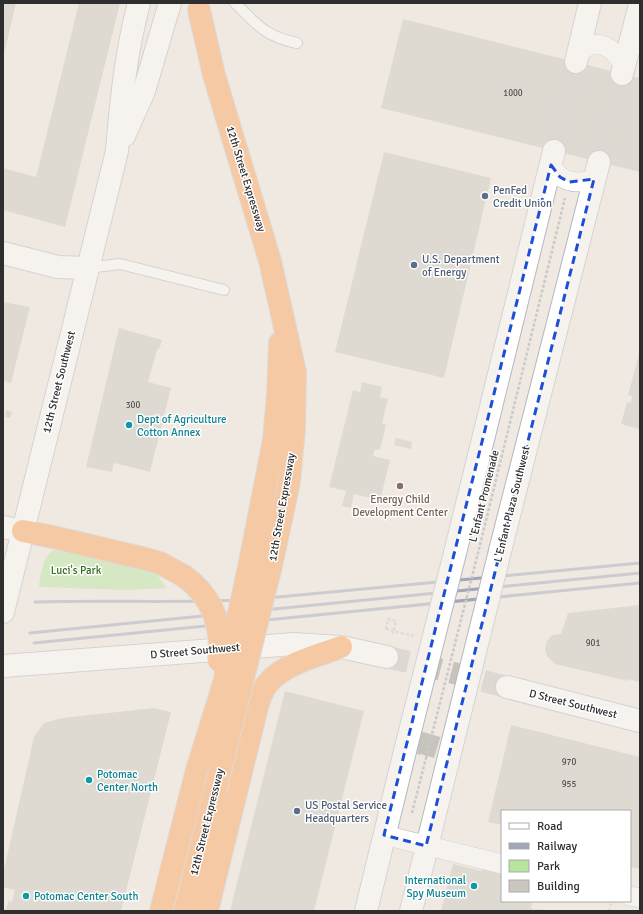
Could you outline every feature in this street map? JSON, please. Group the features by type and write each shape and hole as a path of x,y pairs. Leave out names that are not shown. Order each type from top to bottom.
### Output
{"highway":[{"name":"12th Street Expressway","path":"185,911 271,566 288,482 294,429 295,372 280,300 258,216 214,75 199,10"},
{"path":"197,770 224,683 274,440 279,379 280,300"},
{"path":"13,529 53,536 160,563 196,584 211,604 218,621 220,642 218,666 197,770 161,911"},
{"path":"207,911 257,707 264,688 269,680 286,669 341,647"}],"street":[{"name":"12th Street Southwest","path":"117,151 122,87 132,28 139,3"},
{"path":"122,87 146,25 152,3"},
{"name":"12th Street Southwest","path":"4,606 13,529 87,268 117,151 144,90 170,3"},
{"path":"577,58 590,3"},
{"path":"623,70 640,5"},
{"path":"577,58 584,47 598,44 613,51 619,57 623,70"},
{"path":"553,158 560,177 569,182 584,183 597,170"},
{"path":"366,911 553,158"},
{"name":"L'Enfant Plaza Southwest","path":"411,911 448,760 490,546 597,170"},
{"path":"3,253 58,267 87,268"},
{"name":"D Street Southwest","path":"3,666 266,645 312,644 341,647 387,657"},
{"name":"D Street Southwest","path":"507,687 640,721"},
{"path":"384,835 501,864"}],"lane":[{"path":"236,3 264,31 276,38 297,43"},
{"path":"87,268 120,264 224,290"}],"path":[{"name":"L'Enfant Promenade","path":"412,813 426,758 490,546 569,182"},
{"path":"393,634 396,621 388,619 386,629 402,633"},
{"path":"530,910 544,911"}],"highlighted area":[{"path":"551,165 560,177 569,182 594,179 426,846 384,835"}],"green space":[{"name":"Luci's Park","path":"53,550 70,553 71,551 149,571 157,574 166,588 127,590 41,587 39,586 40,576 44,562 46,557"}],"building":[{"path":"3,3 16,3 4,54 3,54"},
{"path":"79,3 120,3 65,227 3,210 3,168 36,177"},
{"path":"403,19 640,78 640,172 381,108"},
{"name":"U.S. Department of Energy","path":"384,152 491,178 444,378 335,352"},
{"path":"3,302 30,307 11,383 3,381"},
{"name":"Dept of Agriculture Cotton Annex","path":"119,328 162,340 160,347 157,350 148,382 171,388 150,472 114,463 112,472 86,467"},
{"path":"640,351 640,429 621,424 627,402 631,403 632,396 628,395"},
{"path":"362,382 382,387 380,397 388,399 382,423 386,425 380,450 375,449 373,456 390,460 380,500 354,494 351,508 342,506 346,491 329,487 353,390 360,392"},
{"path":"6,410 12,412 10,418 5,417"},
{"path":"396,438 412,442 411,449 394,445"},
{"path":"640,605 640,682 628,679 628,681 555,664 547,656 545,649 547,641 552,635 561,634 568,613"},
{"name":"US Postal Service Headquarters","path":"285,691 364,711 314,911 230,911"},
{"name":"Potomac Center North","path":"154,708 171,712 121,911 6,911 8,901 12,902 15,890 3,887 3,874 34,737 44,723 62,718"},
{"path":"511,725 640,757 640,869 631,867 631,810 501,810 501,825 488,822"},
{"name":"International Spy Museum","path":"486,856 501,860 501,902 532,902 529,911 441,911 453,864 482,871"}],"tunnel":[{"path":"554,151 576,62"},
{"path":"599,162 622,74"},
{"path":"387,657 507,687"},
{"path":"416,744 422,743 442,749"}],"railway":[{"path":"35,602 247,600 640,563"},
{"path":"30,633 640,573"},
{"path":"34,643 640,583"}],"place":[{"name":"PenFed Credit Union","path":"485,196"},
{"name":"U.S. Department of Energy","path":"414,265"},
{"name":"Dept of Agriculture Cotton Annex","path":"129,425"},
{"name":"Energy Child Development Center","path":"400,486"},
{"name":"Potomac Center North","path":"89,780"},
{"name":"US Postal Service Headquarters","path":"297,811"},
{"name":"International Spy Museum","path":"474,886"},
{"name":"Potomac Center South","path":"26,896"}]}
